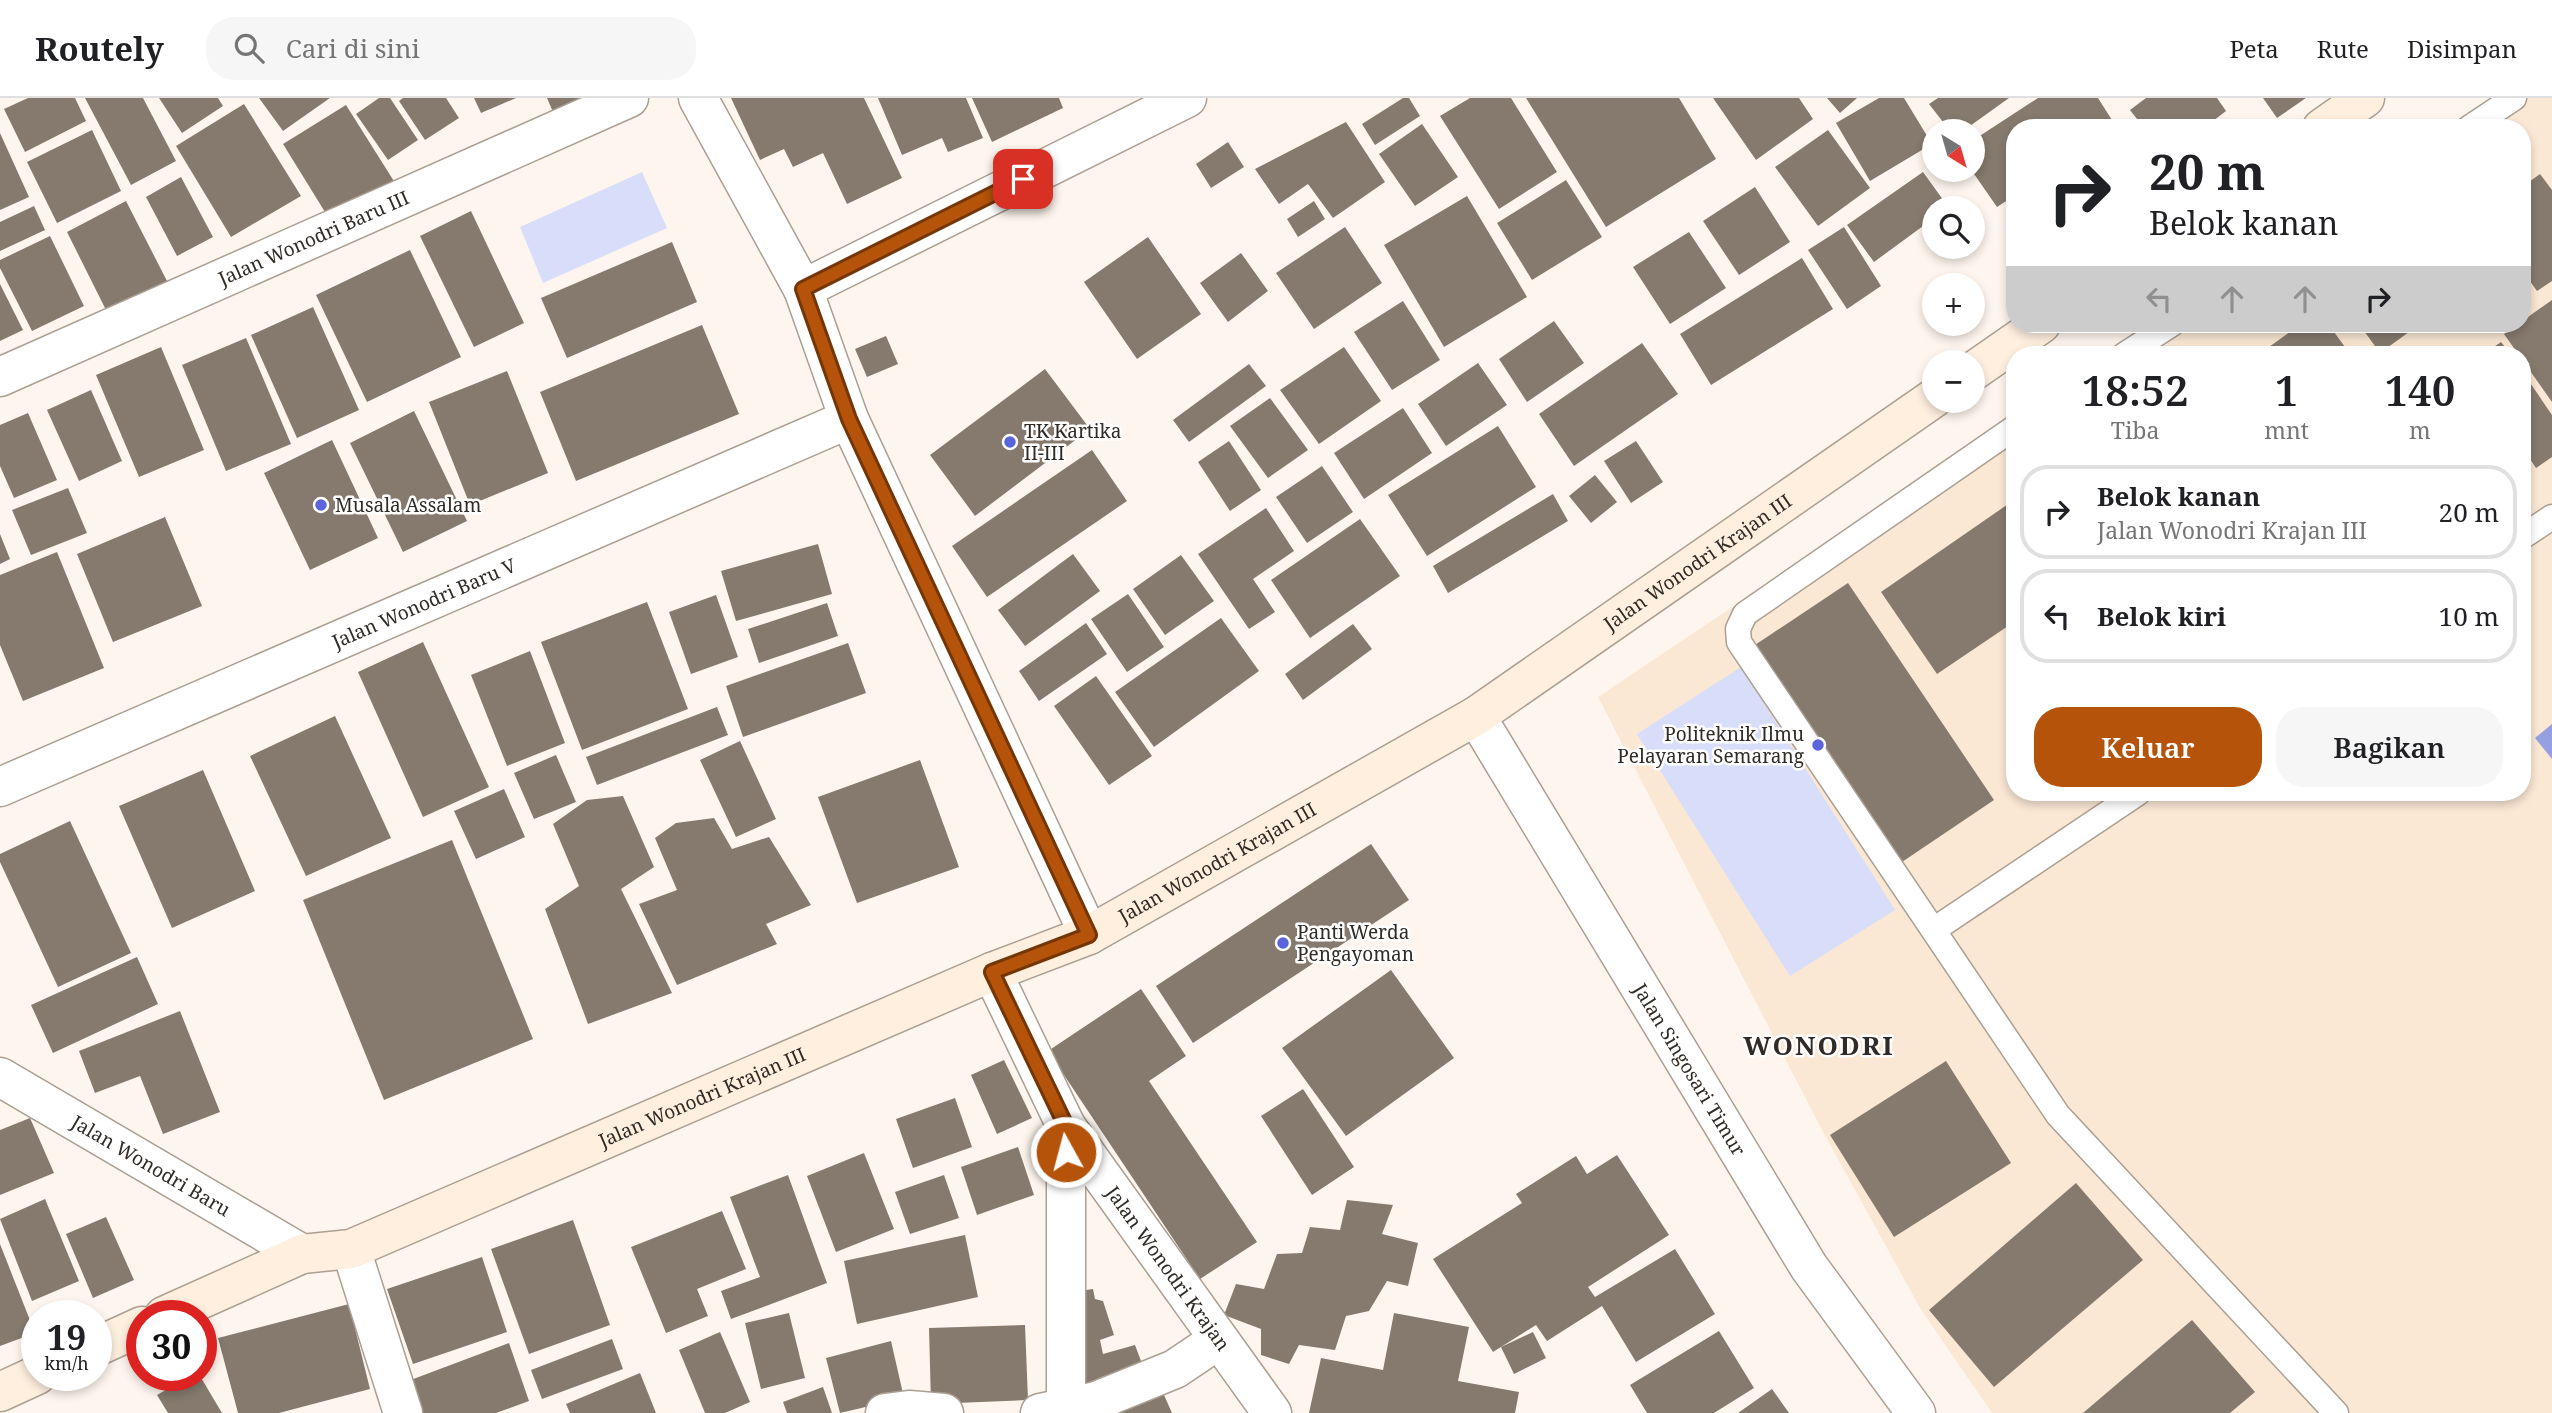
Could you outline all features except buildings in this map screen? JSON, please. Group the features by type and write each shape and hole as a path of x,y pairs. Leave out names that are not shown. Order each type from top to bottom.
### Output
{"main road":[{"path":"2335,119 2365,98"},
{"path":"2009,346 2028,333"},
{"path":"1985,363 2006,348"},
{"name":"Jalan Wonodri Krajan III","path":"200,1300 302,1254 351,1249 992,972 1089,935 1476,716 1922,406"},
{"path":"0,1392 21,1382"}],"street":[{"name":"Jalan Wonodri Baru III","path":"0,377 629,98"},
{"path":"698,98 803,289 849,419 1089,935"},
{"path":"803,289 1187,98"},
{"name":"Jalan Wonodri Baru V","path":"0,787 849,419"},
{"name":"Jalan Singosari Timur","path":"1476,716 1809,1268 1916,1413"},
{"name":"Jalan Wonodri Krajan","path":"992,972 1066,1126 1272,1413"},
{"name":"Jalan Wonodri Baru","path":"0,1077 302,1254"},
{"path":"1066,1126 1053,1410 1096,1401 1175,1369 1218,1340"},
{"path":"351,1249 403,1413"},
{"path":"885,1413 909,1410 944,1413"}],"lane":[{"path":"2482,119 2514,98"},
{"path":"2138,346 2158,333"},
{"path":"2006,434 1745,614 1738,629 1739,642 2058,1115 2336,1413"},
{"path":"2531,531 2552,517"},
{"path":"1935,929 2126,801"}],"shaded area":[{"name":"Politeknik Ilmu Pelayaran Semarang","path":"2491,98 2552,98 2552,1413 1992,1413 1920,1308 1822,1130 1598,697 2006,423 2006,801 2531,801 2531,346 2122,346 2141,333 2531,333 2531,119 2460,119"},
{"path":"642,172 667,228 543,283 520,227"},
{"path":"1741,667 1895,910 1790,976 1637,734"}],"water":[{"path":"2552,724 2552,759 2535,738"}],"place":[{"name":"TK Kartika II-III","path":"1010,442"},
{"name":"Musala Assalam","path":"321,505"},
{"name":"Politeknik Ilmu Pelayaran Semarang","path":"1818,745"},
{"name":"Panti Werda Pengayoman","path":"1283,943"}],"district":[{"name":"WONODRI","path":"1819,1045"}],"route":[{"path":"1023,179 803,289 849,419 1089,935 992,972 1066,1126 1066,1152"}]}
